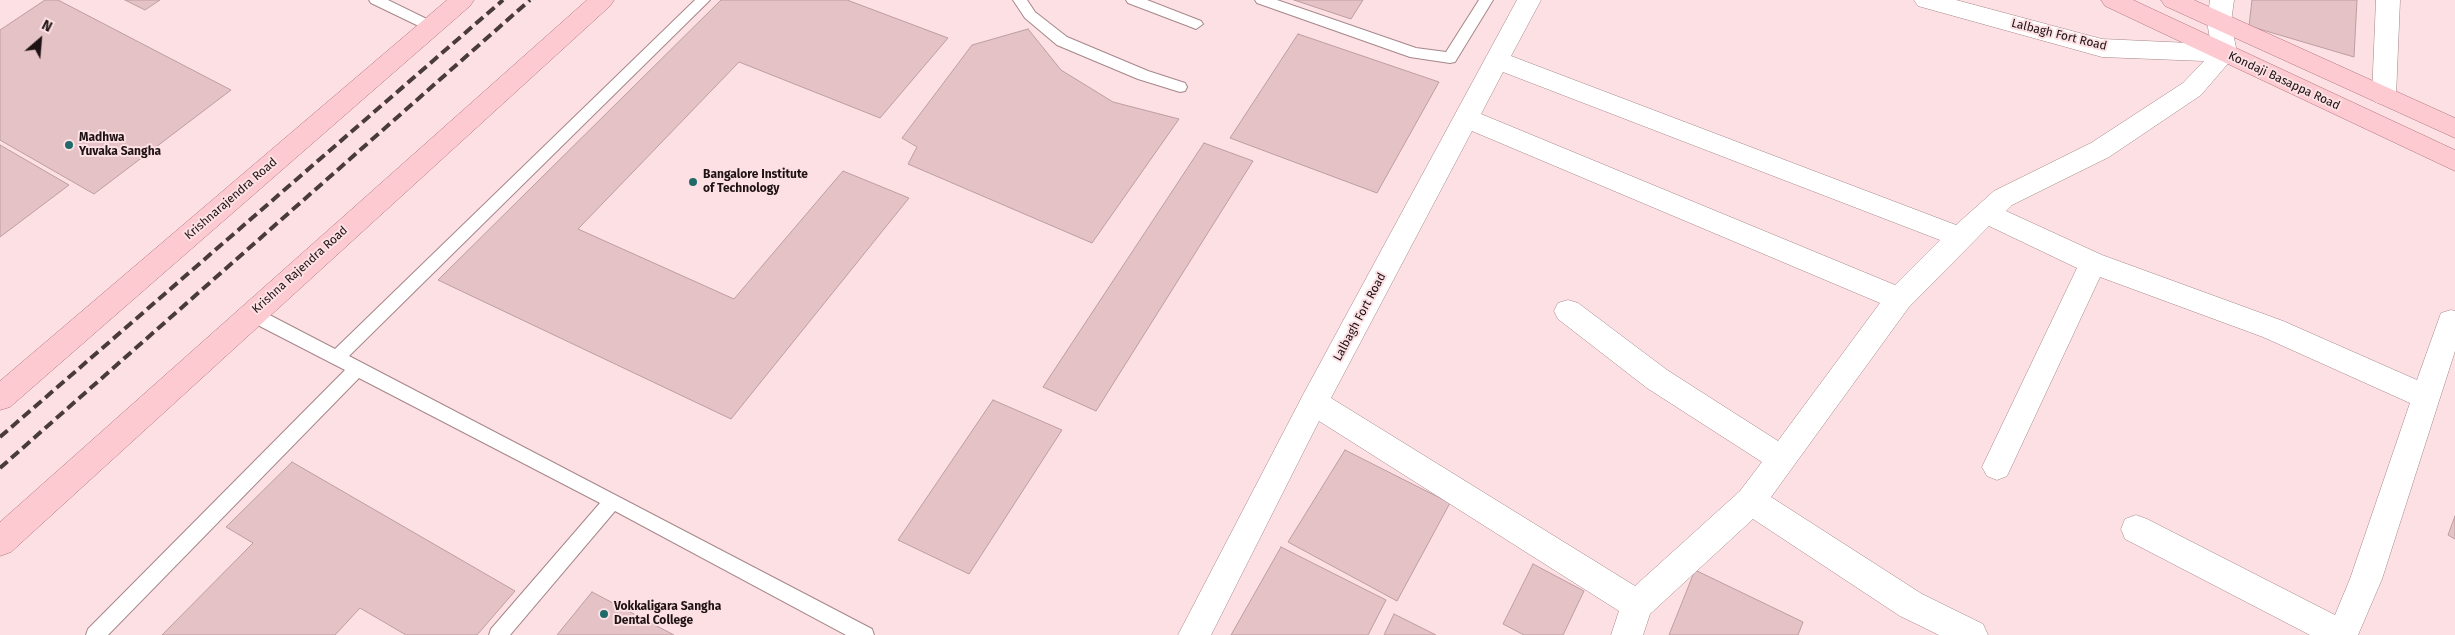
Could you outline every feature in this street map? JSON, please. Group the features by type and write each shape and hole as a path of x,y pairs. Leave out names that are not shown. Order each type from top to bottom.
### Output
{"main road":[{"name":"Krishnarajendra Road","path":"0,398 462,0"},
{"name":"Krishna Rajendra Road","path":"0,542 602,0"},
{"name":"Kondaji Basappa Road","path":"2114,0 2455,161"},
{"path":"2173,0 2220,11 2384,96 2455,129"}],"street":[{"name":"Lalbagh Fort Road","path":"1194,635 1314,402 1528,0"},
{"name":"Lalbagh Fort Road","path":"1926,0 2102,48 2225,53"},
{"path":"2384,96 2388,0"},
{"path":"1627,635 1637,605 1751,501 1899,299 1960,237 2003,198 2100,150 2192,89 2225,53 2220,11"},
{"path":"1496,60 1960,237"},
{"path":"1466,118 1899,299"},
{"path":"1987,214 2093,263 2273,329 2426,397"},
{"path":"1997,466 2093,263"},
{"path":"1568,311 1657,379 1782,459"},
{"path":"2136,529 2342,635 2366,579 2451,321 2455,323"},
{"path":"1314,402 1637,605"},
{"path":"1751,501 1911,605 1972,635"}],"lane":[{"path":"376,0 432,27"},
{"path":"337,358 702,0"},
{"path":"1020,0 1030,15 1062,40 1143,75 1180,87"},
{"path":"1132,0 1196,24"},
{"path":"1262,0 1415,52 1450,58 1486,0"},
{"path":"252,314 865,635"},
{"path":"95,635 358,369"},
{"path":"498,635 612,501"}],"building":[{"path":"45,0 58,0 231,90 94,194 0,140 0,30"},
{"path":"125,0 160,0 145,10"},
{"path":"721,0 847,0 948,38 880,118 739,62 578,229 734,299 843,171 909,198 731,419 438,280"},
{"path":"1294,0 1363,0 1351,19"},
{"path":"2252,0 2357,0 2354,57 2249,26"},
{"path":"1028,29 1061,70 1113,102 1179,119 1092,243 908,164 917,147 902,138 972,45"},
{"path":"1298,34 1439,82 1377,193 1230,138"},
{"path":"1204,143 1253,161 1096,411 1043,387"},
{"path":"0,145 69,185 0,237"},
{"path":"993,400 1062,430 969,574 898,540"},
{"path":"1345,450 1450,503 1397,601 1288,542"},
{"path":"292,462 515,591 477,635 406,635 360,608 335,635 162,635 253,543 226,527"},
{"path":"2455,516 2455,539 2448,535"},
{"path":"1281,547 1386,600 1368,635 1231,635"},
{"path":"1533,564 1584,591 1563,635 1524,635 1503,624"},
{"path":"1695,570 1803,622 1798,635 1669,635"},
{"name":"Vokkaligara Sangha Dental College","path":"592,592 674,635 557,635"},
{"path":"1394,614 1436,635 1384,635"}],"railway":[{"path":"0,437 503,0"},
{"path":"0,468 530,0"}],"place":[{"name":"Madhwa Yuvaka Sangha","path":"69,145"},
{"name":"Bangalore Institute of Technology","path":"693,182"},
{"name":"Vokkaligara Sangha Dental College","path":"604,614"}]}
